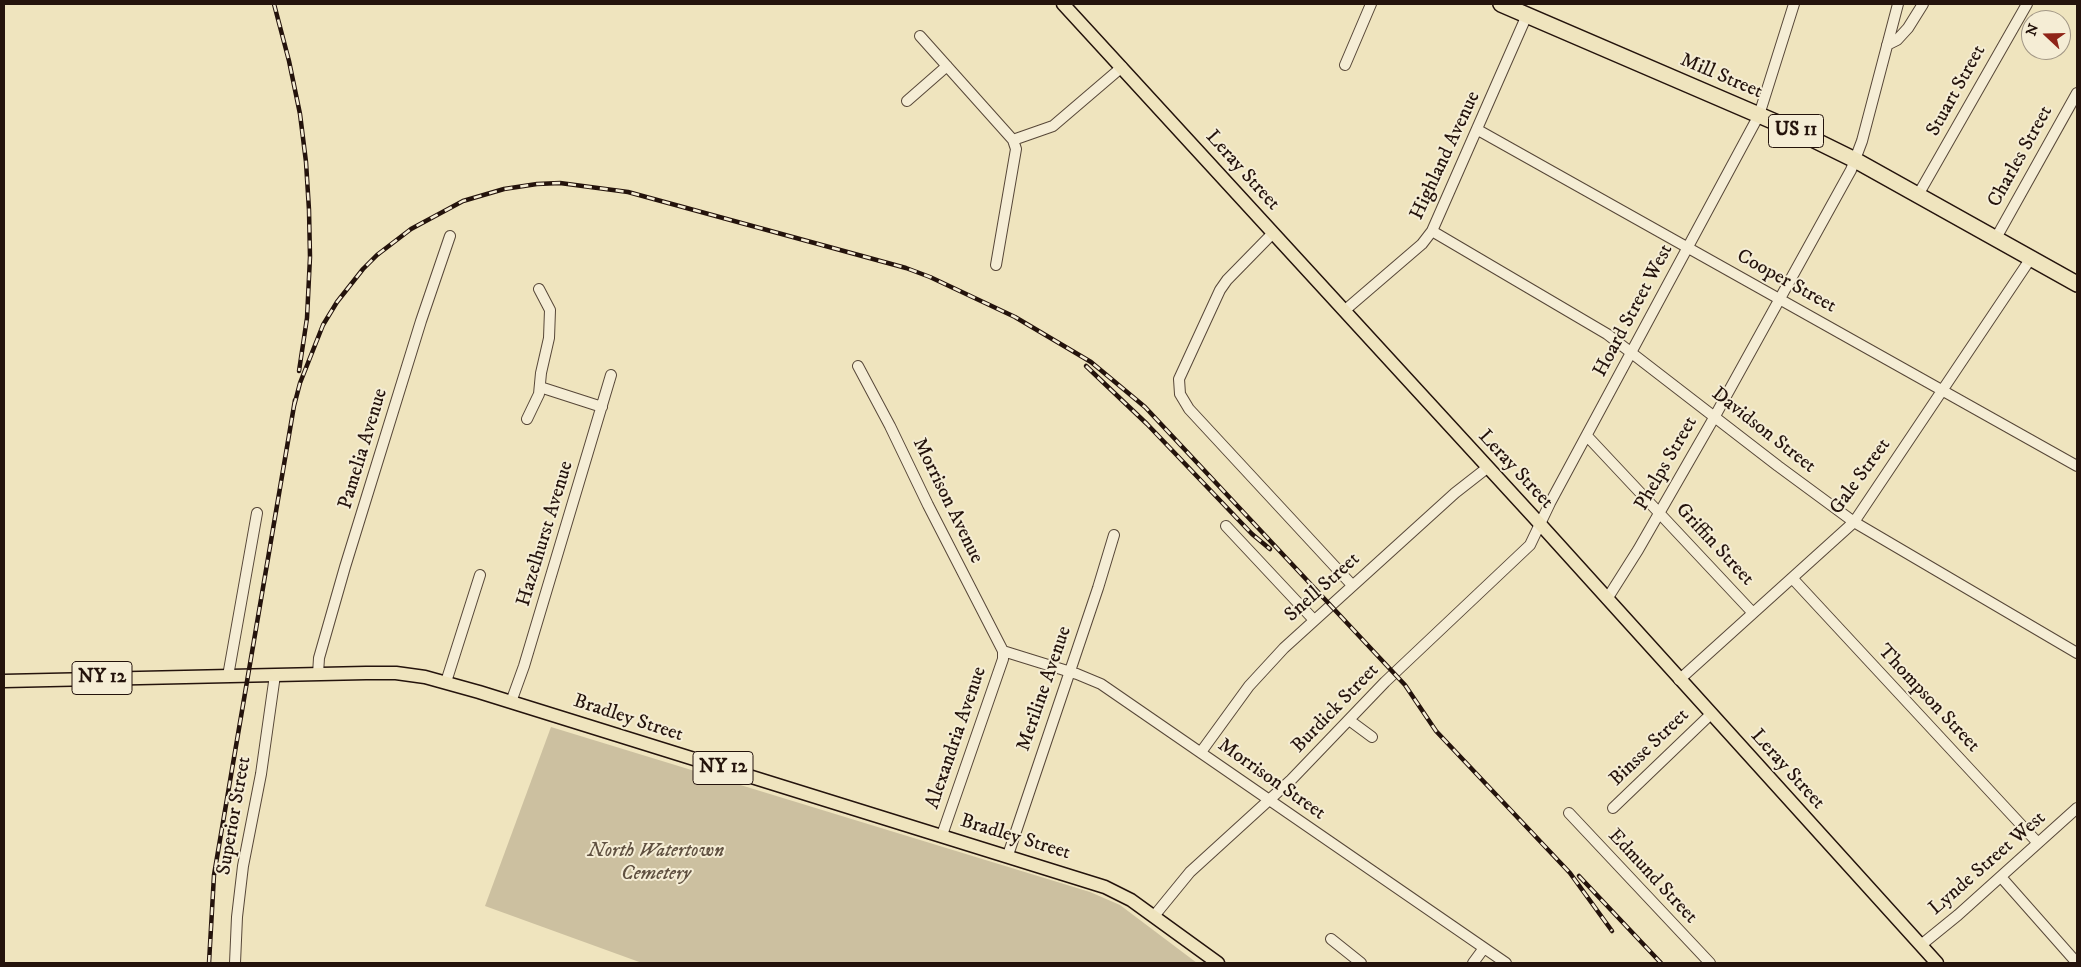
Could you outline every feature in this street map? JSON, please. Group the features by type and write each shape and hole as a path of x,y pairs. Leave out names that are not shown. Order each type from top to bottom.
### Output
{"highway":[{"name":"Mill Street","path":"1501,4 1759,115 1855,160 2076,281"}],"main road":[{"name":"Leray Street","path":"1063,4 1540,524 1679,680 1937,963"},
{"name":"Bradley Street","path":"4,681 396,673 446,682 1105,886 1131,900 1218,963"}],"street":[{"path":"1345,65 1371,4"},
{"name":"Hoard Street West","path":"1540,524 1759,115 1794,4"},
{"name":"Phelps Street","path":"1607,599 1638,550 1715,416 1855,160 1862,141 1898,4"},
{"path":"1888,45 1897,40 1908,28 1923,4"},
{"name":"Stuart Street","path":"1918,195 2026,4"},
{"name":"Highland Avenue","path":"1344,311 1422,244 1432,231 1528,15"},
{"path":"920,36 1013,140 1016,149 996,265"},
{"path":"907,102 947,66"},
{"path":"1013,140 1053,126 1122,67"},
{"name":"Charles Street","path":"1996,238 2077,93"},
{"name":"Cooper Street","path":"1478,130 2077,466"},
{"name":"Davidson Street","path":"1432,231 1580,316 1631,352 1854,522 2077,653"},
{"path":"1273,233 1227,280 1220,290 1179,379 1180,394 1190,409 1352,585"},
{"name":"Pamelia Avenue","path":"318,674 319,658 345,567 421,320 450,236"},
{"name":"Gale Street","path":"1679,680 1854,522 2031,258"},
{"path":"527,419 540,388 550,316 550,310 538,289"},
{"name":"Morrison Avenue","path":"858,366 1003,651"},
{"name":"Hazelhurst Avenue","path":"511,702 524,666 612,376"},
{"path":"540,388 602,407"},
{"name":"Griffin Street","path":"1586,436 1753,613"},
{"name":"Snell Street","path":"1201,752 1249,686 1284,648 1455,493 1487,468"},
{"path":"228,676 257,513"},
{"name":"Burdick Street","path":"1154,916 1190,872 1269,800 1395,673 1525,552 1540,524"},
{"path":"1226,526 1314,620"},
{"name":"Meriline Avenue","path":"1008,855 1114,535"},
{"path":"446,682 480,575"},
{"name":"Thompson Street","path":"1793,578 2038,844"},
{"name":"Morrison Street","path":"1003,651 1068,671 1100,684 1506,963"},
{"name":"Alexandria Avenue","path":"942,835 1003,659 1003,651"},
{"name":"Superior Street","path":"235,963 237,918 243,866 261,774 275,675"},
{"name":"Binsse Street","path":"1613,808 1711,714"},
{"path":"1349,720 1372,737"},
{"name":"Lynde Street West","path":"1921,945 2001,877 2077,808"},
{"name":"Edmund Street","path":"1569,813 1710,963"},
{"path":"2001,877 2077,963"},
{"path":"1331,939 1361,963"},
{"path":"1473,963 1484,948"}],"green space":[{"name":"North Watertown Cemetery","path":"551,727 1090,892 1120,905 1197,963 642,963 485,906"}],"railway":[{"path":"274,4 300,114 306,162 310,257 307,318 299,371"},
{"path":"294,406 300,383 323,325 337,302 363,269 377,255 411,229 463,201 504,189 560,183 628,192 906,268 930,277 1015,317 1091,362 1145,407 1405,685 1436,731 1570,873 1612,931"},
{"path":"1086,366 1147,424 1252,534 1270,549"},
{"path":"209,963 214,875 295,400"},
{"path":"1579,876 1661,963"}]}
